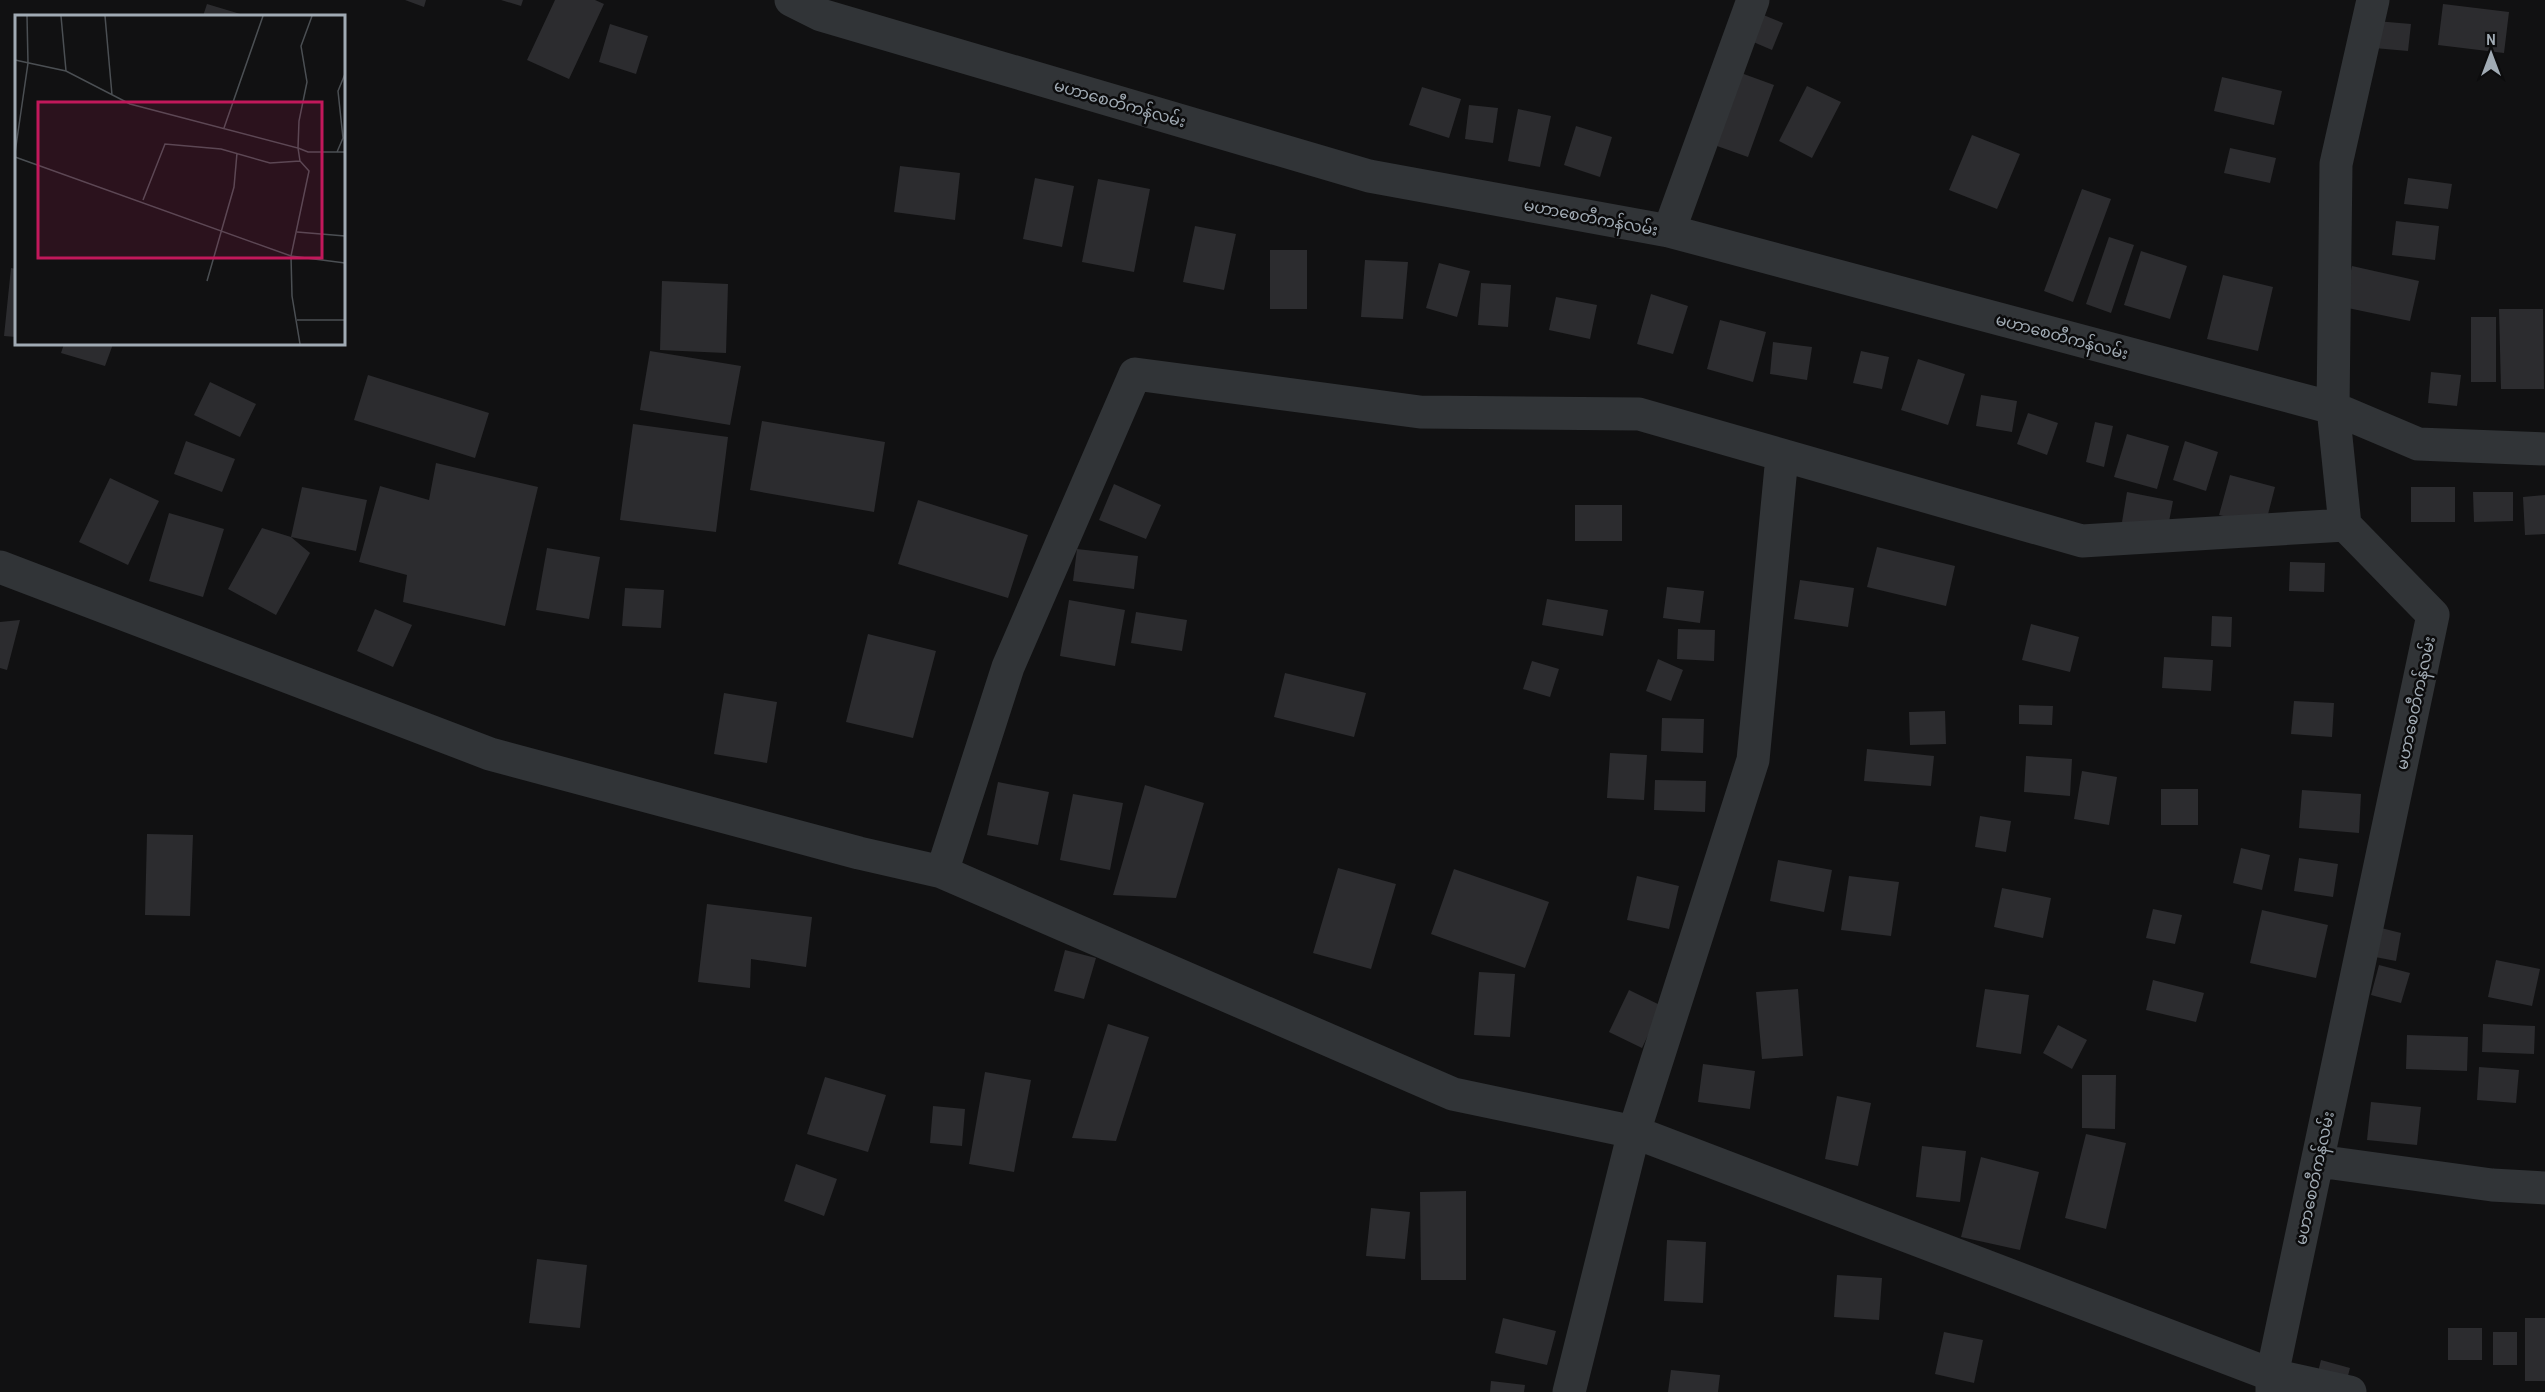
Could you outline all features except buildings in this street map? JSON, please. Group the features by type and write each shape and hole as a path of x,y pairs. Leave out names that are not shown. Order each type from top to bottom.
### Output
{"street":[{"name":"မဟာစေတီကန်လမ်း","path":"791,0 821,15 1369,176 1670,231 2333,408 2418,444 2545,449"},
{"path":"1670,231 1753,0"},
{"path":"942,872 1008,667 1135,374 1420,412 1639,414 2082,541 2345,525 2333,408 2337,164 2373,0"},
{"path":"1569,1392 1634,1132 1753,760 1782,456"},
{"name":"မဟာစေတီကန်လမ်း","path":"2272,1384 2433,615 2345,525"},
{"path":"0,567 490,754 848,850 942,872 1453,1094 1634,1132 2272,1384 2350,1392"},
{"path":"2318,1161 2492,1185 2545,1188"}]}
